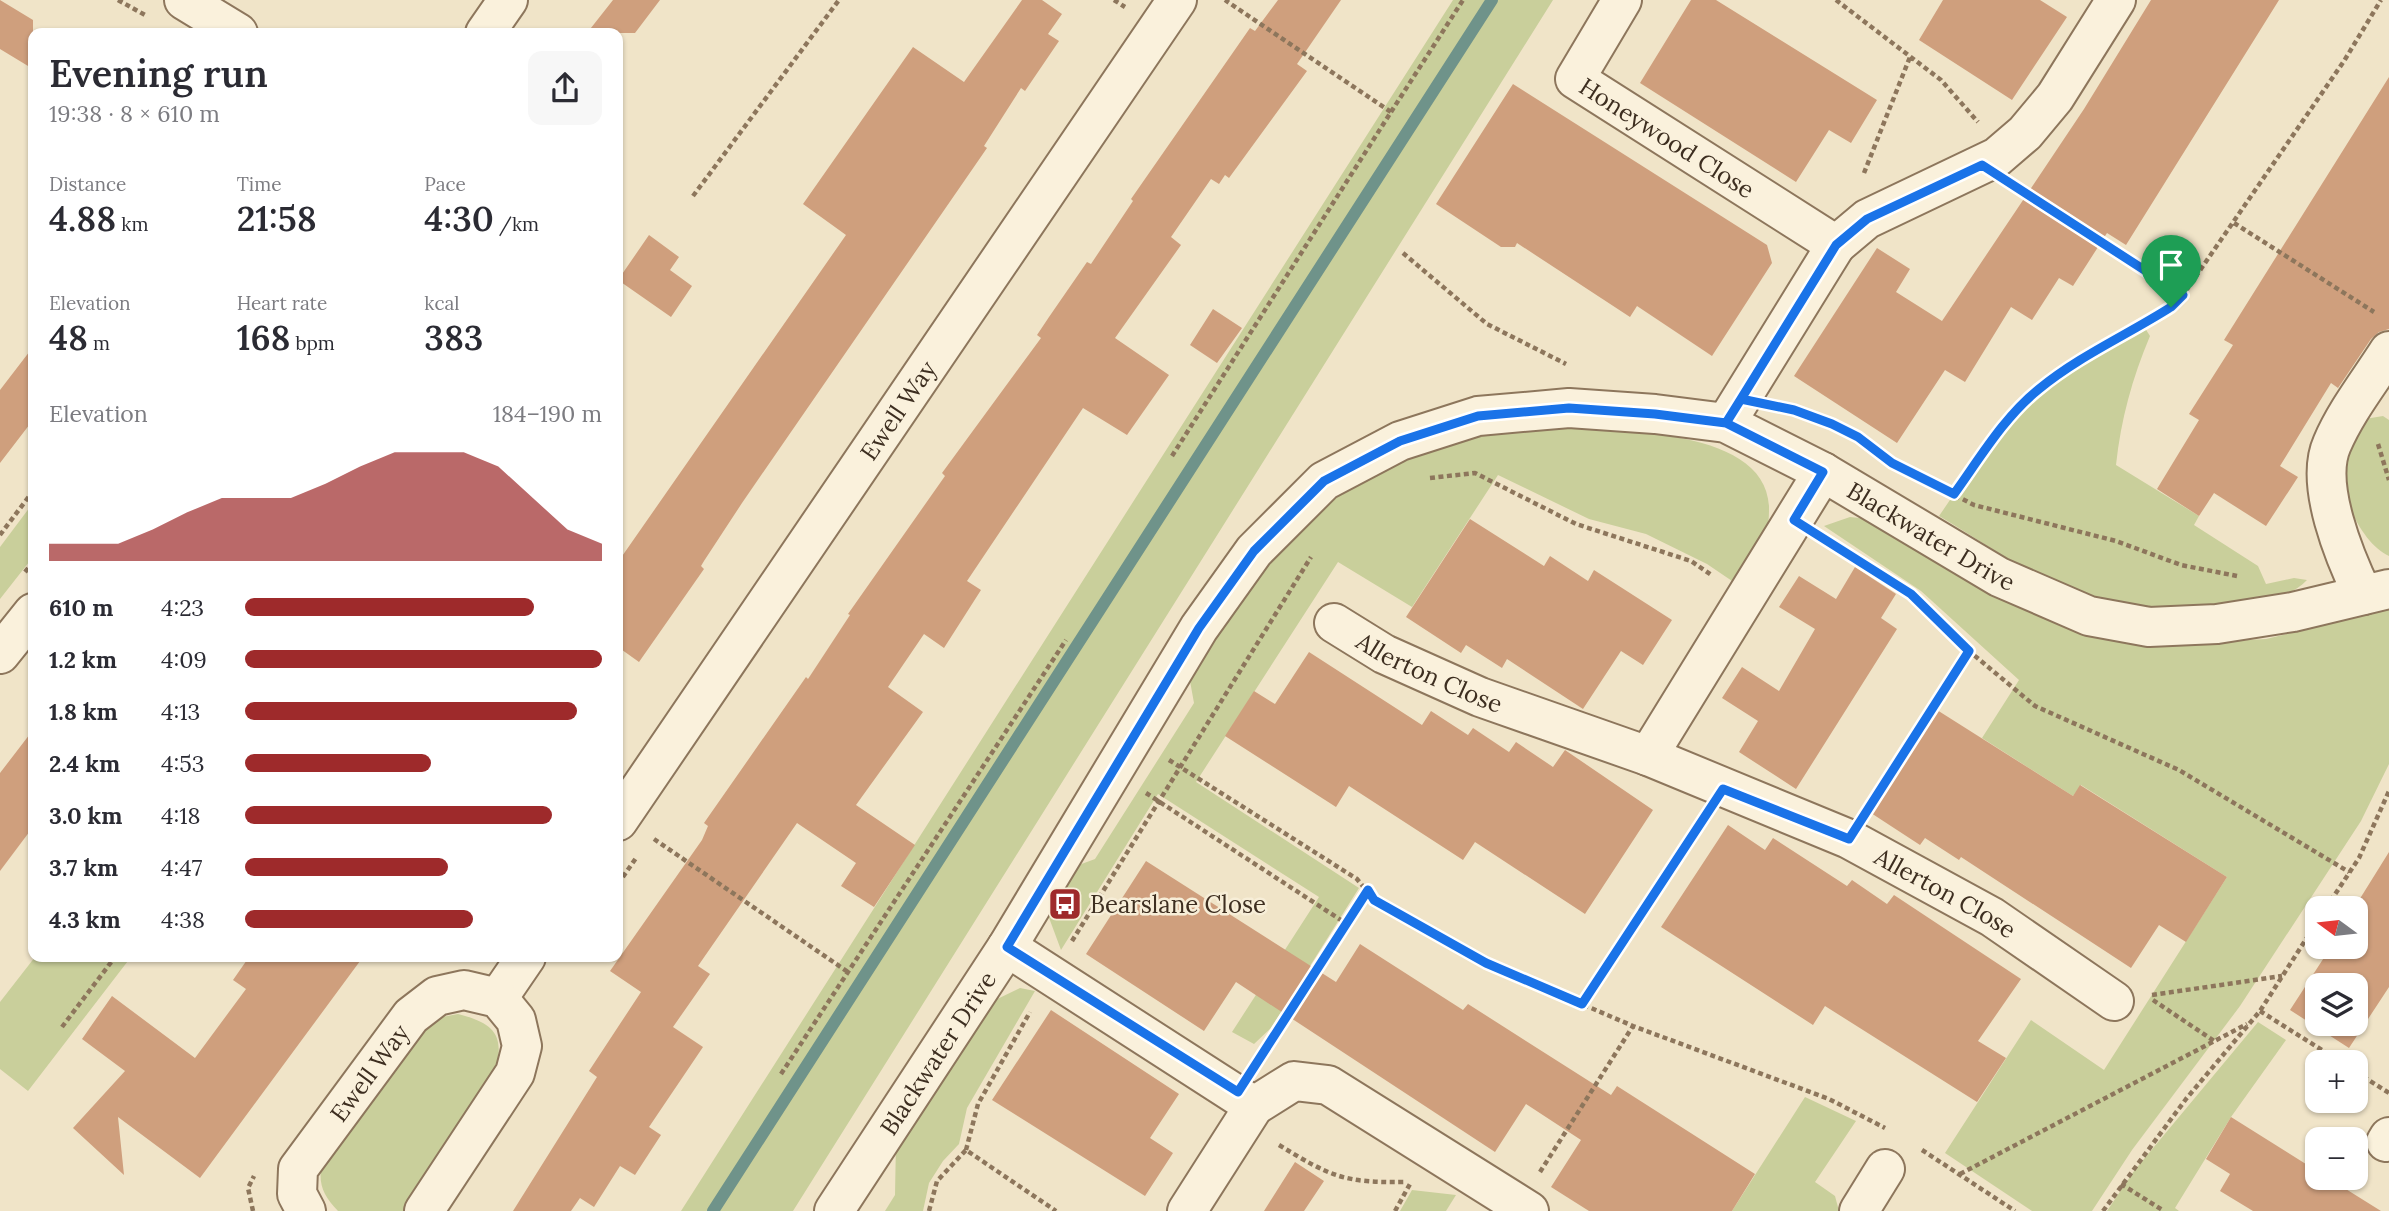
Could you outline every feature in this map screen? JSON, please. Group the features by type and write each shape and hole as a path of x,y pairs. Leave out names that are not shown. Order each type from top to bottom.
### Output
{"street":[{"path":"488,28 508,0"},
{"name":"Ewell Way","path":"623,815 1177,0"},
{"name":"Honeywood Close","path":"1622,0 1575,79 1836,245"},
{"path":"1726,423 1836,245 1867,219 1990,161 2025,133 2055,97 2116,0"},
{"path":"199,4 231,28"},
{"path":"2376,592 2348,564 2327,483 2330,446 2389,351"},
{"name":"Blackwater Drive","path":"834,1211 1007,947 1199,628 1254,551 1324,481 1400,441 1478,416 1569,408 1655,414 1726,423 1823,472 1999,578 2076,610 2149,627 2217,624 2293,612 2376,592"},
{"path":"1648,756 1823,472"},
{"path":"0,654 28,619"},
{"name":"Allerton Close","path":"1334,623 1384,654 1480,696 1648,756 1849,839 1992,917 2131,998"},
{"path":"1007,947 1245,1107"},
{"path":"424,1211 515,1073 522,1046 516,1020 498,998 523,962"},
{"name":"Ewell Way","path":"306,1211 297,1194 298,1169 411,1016 436,996 464,990 498,998"},
{"path":"1187,1211 1245,1107 1294,1081 1328,1085 1524,1208"},
{"path":"1859,1211 1899,1157"}],"path":[{"path":"692,196 839,0"},
{"path":"1225,0 1391,112"},
{"path":"1171,456 1463,0"},
{"path":"1836,0 1846,2 1941,80 1964,103 1980,124 1990,161 2183,295"},
{"path":"1928,535 1999,431 2038,390 2098,348 2171,307 2183,295 2344,61 2381,0"},
{"path":"1861,182 1910,57"},
{"path":"2234,223 2378,315"},
{"path":"1403,253 1488,324 1577,369"},
{"path":"1807,415 1858,437 1892,463"},
{"path":"1903,469 1974,505 2116,541 2181,565 2247,577"},
{"path":"1423,481 1475,472 1576,524 1691,561 1746,597"},
{"path":"0,535 28,498"},
{"path":"1794,520 1911,594 1969,651 2035,706 2179,770 2349,872"},
{"path":"1180,766 1310,558 1319,549"},
{"path":"781,1074 1066,640"},
{"path":"1849,839 1969,651"},
{"path":"1134,738 1357,879 1374,900 1486,963 1633,1026 1829,1098 1892,1132"},
{"path":"1110,777 1159,801 1347,924"},
{"path":"1582,1004 1723,789"},
{"path":"2334,896 2359,858 2389,791"},
{"path":"623,821 849,973"},
{"path":"1368,890 1245,1107 1319,1169 1356,1183 1411,1182 1395,1211"},
{"path":"2102,1211 2260,1011 2305,941"},
{"path":"62,1027 111,962"},
{"path":"2131,998 2283,975"},
{"path":"2131,998 2214,1041"},
{"path":"2260,1011 2322,1050"},
{"path":"1959,1175 2250,1021"},
{"path":"1524,1208 1633,1026"},
{"path":"2368,1080 2389,1093"},
{"path":"929,1211 937,1181 966,1150 1056,1211"},
{"path":"1899,1157 1959,1175 2015,1211"},
{"path":"2121,1184 2164,1211"}],"green space":[{"path":"1453,0 1553,0 793,1211 681,1211"},
{"path":"2143,325 2150,336 2128,399 2116,465 2199,516 2194,525 2258,566 2266,584 2294,578 2307,580 2299,587 2281,596 2260,600 2174,608 2120,606 2073,593 2050,582 1939,516 1985,450 2023,403 2075,363"},
{"path":"2383,416 2389,420 2389,556 2379,550 2361,529 2348,502 2343,475 2348,452 2365,419"},
{"path":"1541,427 1601,429 1675,437 1710,446 1740,459 1760,479 1769,506 1768,526 1761,544 1735,583 1707,564 1646,534 1589,519 1498,475 1412,607 1338,562 1196,782 1359,888 1271,1028 1254,1044 1232,1032 1319,897 1158,794 1061,950 1048,915 1068,869 1095,859 1194,703 1190,681 1242,592 1305,520 1359,482 1424,449 1481,434"},
{"path":"28,510 28,563 0,599 0,547"},
{"path":"1850,517 1869,519 1956,573 2022,609 2068,627 2174,644 2266,639 2389,609 2389,764 2361,821 2312,896 2305,896 2305,907 2240,1006 2132,1150 2092,1211 2032,1211 1945,1153 2031,1020 2104,1070 2227,877 2081,785 2073,796 1982,738 2019,680 1921,591 1824,526"},
{"path":"31,962 127,962 28,1091 0,1069 0,1002"},
{"path":"1020,988 1035,991 967,1108 959,1144 943,1161 929,1183 923,1211 885,1211 895,1195 896,1141 989,1003"},
{"path":"458,1014 482,1023 495,1035 499,1053 493,1078 407,1211 338,1211 322,1187 323,1159 421,1030 437,1018"},
{"path":"2258,1022 2286,1040 2231,1117 2175,1208 2179,1211 2107,1211 2134,1171"},
{"path":"1805,1097 1856,1121 1815,1182 1835,1196 1839,1211 1732,1211"},
{"path":"1412,1190 1456,1195 1446,1211 1400,1211"}],"building":[{"path":"0,0 33,20 33,28 28,28 28,66 0,49"},
{"path":"613,0 660,0 635,33 623,33 623,28 591,28"},
{"path":"1022,0 1042,0 1062,14 1048,34 1059,41 1025,91 1021,88 984,146 987,148 742,503 701,566 704,569 639,662 623,651 623,555 846,235 803,204 913,47 964,82"},
{"path":"1278,0 1341,0 1297,64 1307,71 1229,178 1225,175 1219,184 1211,179 1171,237 1181,245 1115,338 1169,375 1127,435 1083,408 967,581 981,590 944,648 924,634 888,687 923,712 856,805 915,845 874,907 841,886 856,863 797,823 698,966 710,974 673,1027 703,1047 649,1127 661,1135 635,1175 620,1166 594,1207 580,1198 571,1211 513,1211 597,1077 589,1071 641,992 610,971 616,962 623,962 623,952 702,840 708,826 704,823 806,677 808,679 850,615 848,614 945,476 942,473 1041,338 1037,335 1049,317 1087,262 1091,264 1133,201 1131,199 1250,28 1255,31"},
{"path":"1691,0 1716,0 1877,100 1851,143 1829,130 1796,182 1640,83"},
{"path":"1943,0 2040,0 2067,17 2012,100 1919,40"},
{"path":"2151,0 2279,0 2126,245 2107,233 2073,286 2059,278 2032,320 2011,307 1965,382 1945,370 1897,443 1794,376 1877,248 1910,269 1896,292 1942,321 2084,109"},
{"path":"2389,77 2389,329 2379,332 2371,339 2338,388 2331,383 2280,466 2298,477 2266,526 2214,493 2199,516 2157,489 2199,420 2189,414 2233,345 2224,340"},
{"path":"1513,84 1767,245 1772,263 1712,356 1637,306 1630,317 1517,243 1515,247 1501,247 1436,204"},
{"path":"649,235 679,257 670,270 692,286 671,317 623,283 623,273"},
{"path":"1213,309 1242,328 1217,363 1190,345"},
{"path":"28,354 28,427 0,463 0,390"},
{"path":"1470,519 1544,566 1550,556 1588,581 1594,570 1672,620 1643,665 1621,651 1583,709 1507,659 1502,668 1466,645 1461,653 1406,617"},
{"path":"1855,567 1896,594 1881,618 1897,629 1796,789 1739,752 1758,721 1722,698 1742,667 1779,691 1815,629 1779,607 1799,576 1836,599"},
{"path":"1309,652 1422,725 1431,711 1468,735 1473,728 1509,752 1516,742 1553,767 1565,750 1653,810 1585,914 1475,842 1463,860 1349,786 1336,807 1225,736 1254,691 1275,704"},
{"path":"1937,710 2073,796 2080,785 2227,877 2186,942 2159,925 2131,968 1961,857 1959,860 1925,838 1920,845 1871,813"},
{"path":"28,737 28,834 0,871 0,773"},
{"path":"1728,825 1765,850 1773,838 1847,886 1852,880 1887,904 1894,895 2021,979 1978,1041 2006,1058 1977,1102 1825,1006 1813,1025 1661,927"},
{"path":"2389,852 2389,987 2368,1019 2368,973 2314,973 2323,959 2368,959 2368,896 2362,896"},
{"path":"1146,861 1336,982 1360,944 1463,1010 1468,1004 1611,1095 1617,1086 1755,1174 1732,1211 1589,1211 1551,1187 1581,1140 1526,1104 1495,1152 1236,982 1204,1031 1086,954"},
{"path":"246,962 359,962 200,1178 118,1117 124,1175 73,1128 125,1071 82,1039 112,996 195,1058 246,989 233,980"},
{"path":"2305,987 2305,1020 2290,1010"},
{"path":"1051,1010 1179,1094 1150,1138 1173,1153 1145,1196 992,1100"},
{"path":"2330,1036 2357,1036 2349,1048"},
{"path":"2231,1117 2305,1163 2305,1190 2347,1190 2381,1211 2253,1211 2220,1191 2230,1174 2206,1159"},
{"path":"1295,1162 1324,1181 1304,1211 1264,1211"}],"waterway":[{"path":"713,1211 1492,0"}],"place":[{"name":"Bearslane Close","path":"1065,904"}],"route":[{"path":"2171,307 2098,348 2038,390 1999,431 1954,494 1892,463 1858,437 1832,424 1794,410 1741,399 1726,423 1655,414 1569,408 1478,416 1400,441 1324,481 1254,551 1199,628 1007,947 1238,1092 1368,890 1374,900 1486,963 1582,1004 1723,789 1849,839 1969,651 1911,594 1794,520 1823,472 1726,423 1836,245 1867,219 1909,202 1982,165 2183,295 2171,307"}]}
